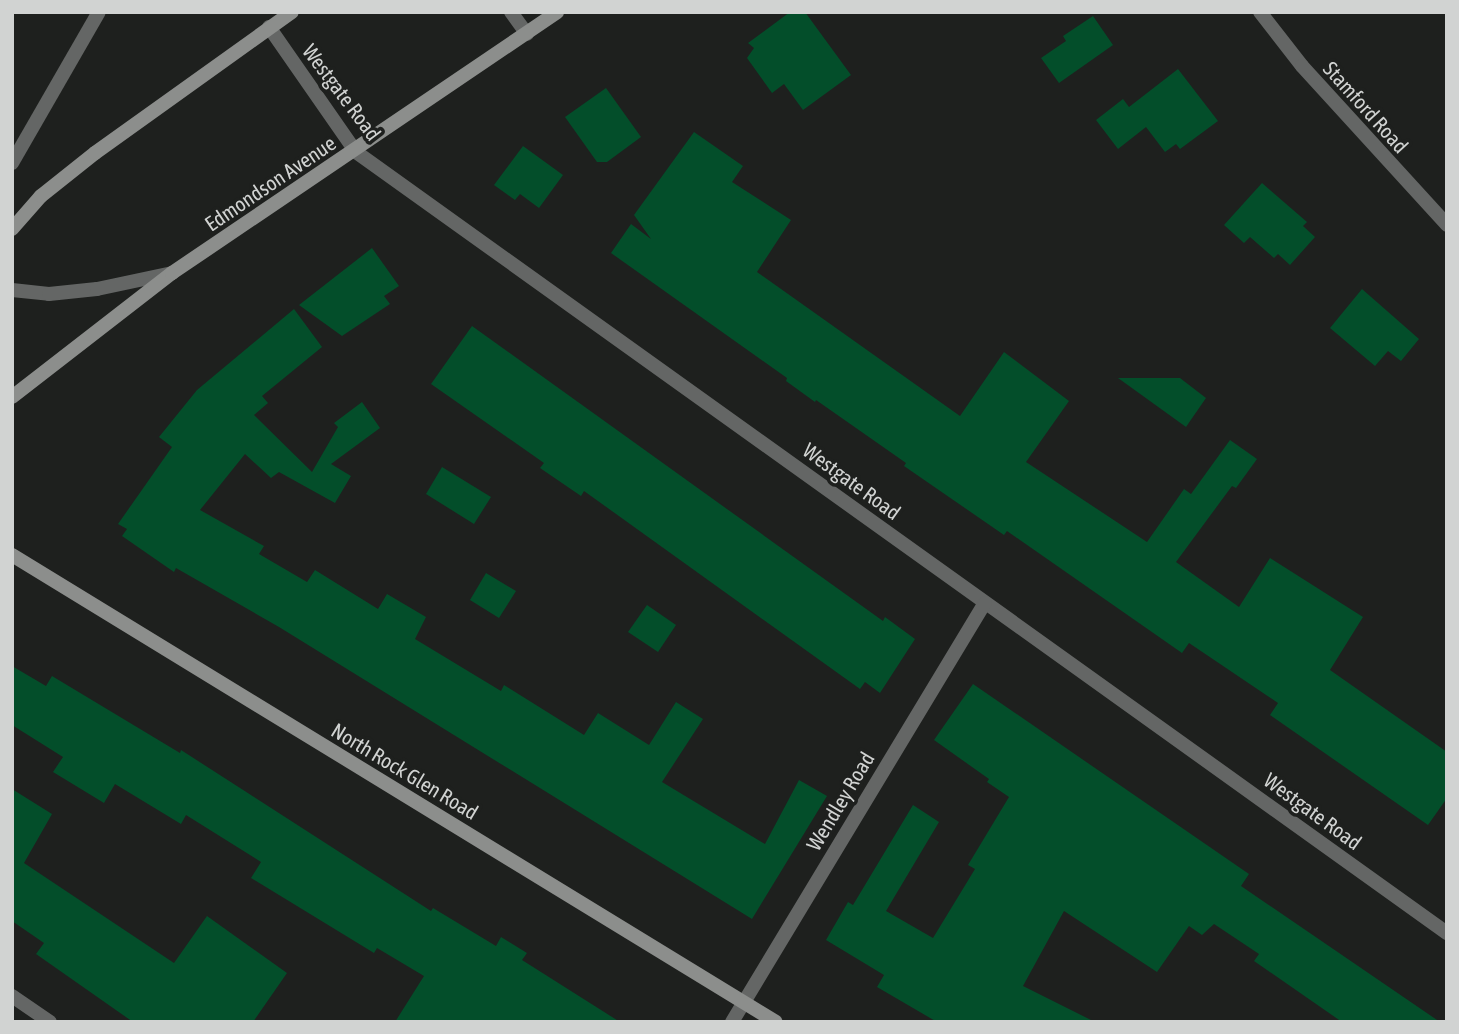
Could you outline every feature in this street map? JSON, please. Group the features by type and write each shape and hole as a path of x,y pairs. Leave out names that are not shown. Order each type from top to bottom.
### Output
{"main road":[{"path":"12,229 41,196 95,153 292,12"},
{"name":"Edmondson Avenue","path":"12,397 172,273 356,152 557,12"},
{"name":"North Rock Glen Road","path":"12,555 776,1022"}],"street":[{"path":"12,163 99,12"},
{"path":"511,12 527,34"},
{"name":"Stamford Road","path":"1260,12 1302,66 1447,225"},
{"name":"Westgate Road","path":"269,27 356,152 1447,933"},
{"path":"12,290 61,292 172,273"},
{"name":"Wendley Road","path":"732,1022 985,603"},
{"path":"12,996 50,1022"}],"building":[{"path":"790,12 805,12 851,75 803,110 784,84 772,93 747,58 754,48 748,43"},
{"path":"1093,16 1113,45 1059,83 1041,58 1066,41 1063,36"},
{"path":"1178,69 1218,121 1180,149 1176,144 1165,152 1146,127 1118,149 1096,120 1123,99 1129,107"},
{"path":"606,88 641,137 607,162 597,162 565,117"},
{"path":"694,132 743,166 732,182 791,220 757,272 960,416 1004,352 1069,401 1026,462 1147,542 1184,489 1191,494 1230,440 1257,459 1236,488 1232,486 1176,562 1239,607 1270,558 1363,617 1330,670 1447,752 1447,798 1428,825 1270,715 1278,703 1189,643 1182,653 1007,531 1004,535 904,466 906,463 816,400 815,402 786,381 787,378 611,253 631,224 651,239 634,215"},
{"path":"523,146 563,175 539,208 520,194 515,200 494,185"},
{"path":"1262,183 1307,222 1303,226 1315,237 1290,265 1278,254 1274,258 1250,237 1244,243 1224,225"},
{"path":"372,248 399,286 384,296 390,304 342,336 299,305"},
{"path":"1362,289 1419,339 1401,361 1388,351 1375,366 1330,328"},
{"path":"294,309 322,347 262,396 268,403 254,415 312,472 338,427 334,423 362,402 380,428 331,464 351,476 335,503 279,472 271,478 245,454 200,510 264,546 259,554 307,582 315,570 378,609 387,594 426,617 415,639 501,691 504,685 584,735 598,713 649,745 676,702 703,719 662,782 765,844 799,780 827,796 752,919 279,627 176,568 174,572 122,536 127,529 118,524 172,447 159,437 197,390"},
{"path":"472,326 883,621 885,617 915,639 880,693 865,682 860,689 584,491 581,496 540,468 544,463 431,384"},
{"path":"1118,378 1180,378 1206,398 1186,427"},
{"path":"442,467 491,497 474,524 426,494"},
{"path":"486,573 516,591 499,618 470,600"},
{"path":"647,605 676,625 658,652 628,632"},
{"path":"12,666 46,686 52,676 180,753 181,750 431,911 433,908 496,946 501,937 527,953 522,960 620,1022 395,1022 424,976 377,948 374,953 251,878 261,862 186,815 181,824 115,784 104,803 53,772 63,757 12,725"},
{"path":"973,684 1249,874 1241,886 1440,1022 1342,1022 1254,961 1259,954 1214,924 1202,935 1189,926 1157,972 1064,911 1023,986 1095,1022 937,1022 877,987 884,975 826,940 848,902 853,905 913,805 939,822 886,911 933,938 975,869 968,865 1009,797 987,782 989,779 934,740"},
{"path":"12,789 52,814 24,863 174,963 207,916 287,973 253,1022 133,1022 36,954 44,943 12,921"}]}
